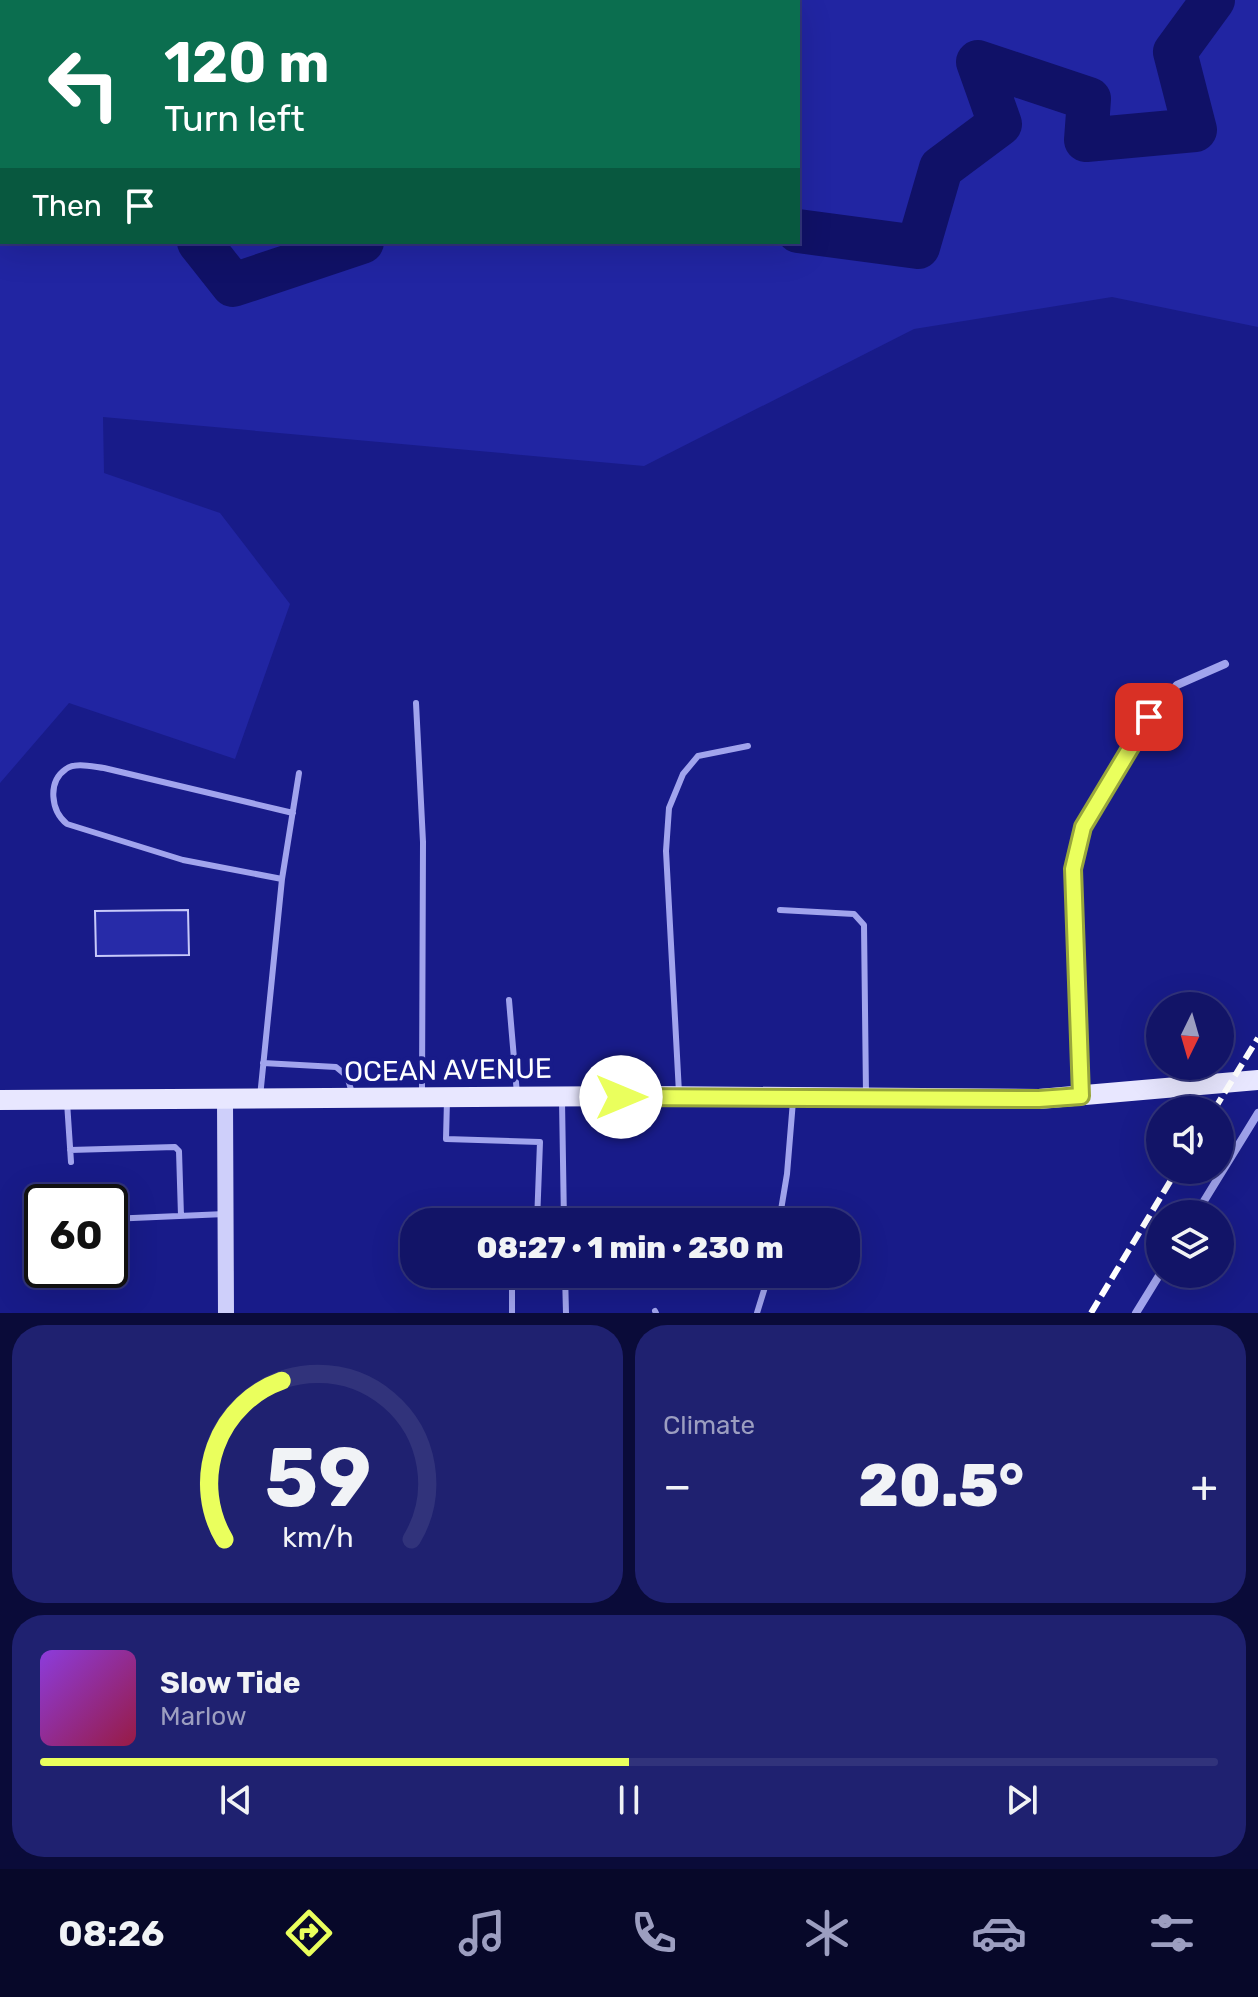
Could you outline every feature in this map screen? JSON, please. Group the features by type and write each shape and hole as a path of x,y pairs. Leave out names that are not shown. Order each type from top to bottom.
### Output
{"main road":[{"name":"OCEAN AVENUE","path":"0,1100 562,1097 1039,1099 1258,1080"}],"street":[{"path":"1081,1096 1073,869 1083,827 1149,717 1177,685 1225,664"},
{"path":"225,1101 226,1313"},
{"path":"1205,1200 1258,1113"},
{"path":"1136,1313 1151,1288"}],"lane":[{"path":"416,703 423,842 422,1100"},
{"path":"679,1097 666,851 669,808 683,774 698,756 748,746"},
{"path":"282,879 183,860 67,824 58,816 52,802 57,781 65,769 75,766 104,768 293,813"},
{"path":"260,1100 282,879 299,773"},
{"path":"780,910 854,914 864,925 866,1098"},
{"path":"509,1000 517,1098"},
{"path":"263,1063 336,1067 347,1076 355,1100"},
{"path":"562,1097 564,1208"},
{"path":"781,1208 793,1098"},
{"path":"447,1099 446,1139 540,1142 538,1208"},
{"path":"67,1100 71,1162"},
{"path":"70,1150 175,1147 179,1151 181,1216"},
{"path":"128,1218 225,1214"},
{"path":"512,1288 512,1313"},
{"path":"565,1288 566,1313"},
{"path":"757,1313 765,1288"}],"shaded area":[{"path":"800,0 1258,0 1258,327 1112,297 914,329 644,466 103,417 104,473 220,513 290,604 235,759 69,703 0,783 0,244 800,244"}],"building":[{"path":"188,910 189,955 96,956 95,911"}],"waterway":[{"path":"800,231 918,247 941,168 1000,124 978,62 1089,99 1086,140 1195,130 1175,52 1213,0"},
{"path":"201,244 233,285 356,244"}],"railway":[{"path":"1223,1096 1258,1038"},
{"path":"1091,1313 1169,1184"}],"route":[{"path":"621,1097 1039,1099 1081,1096 1073,869 1083,827 1149,717"}]}
